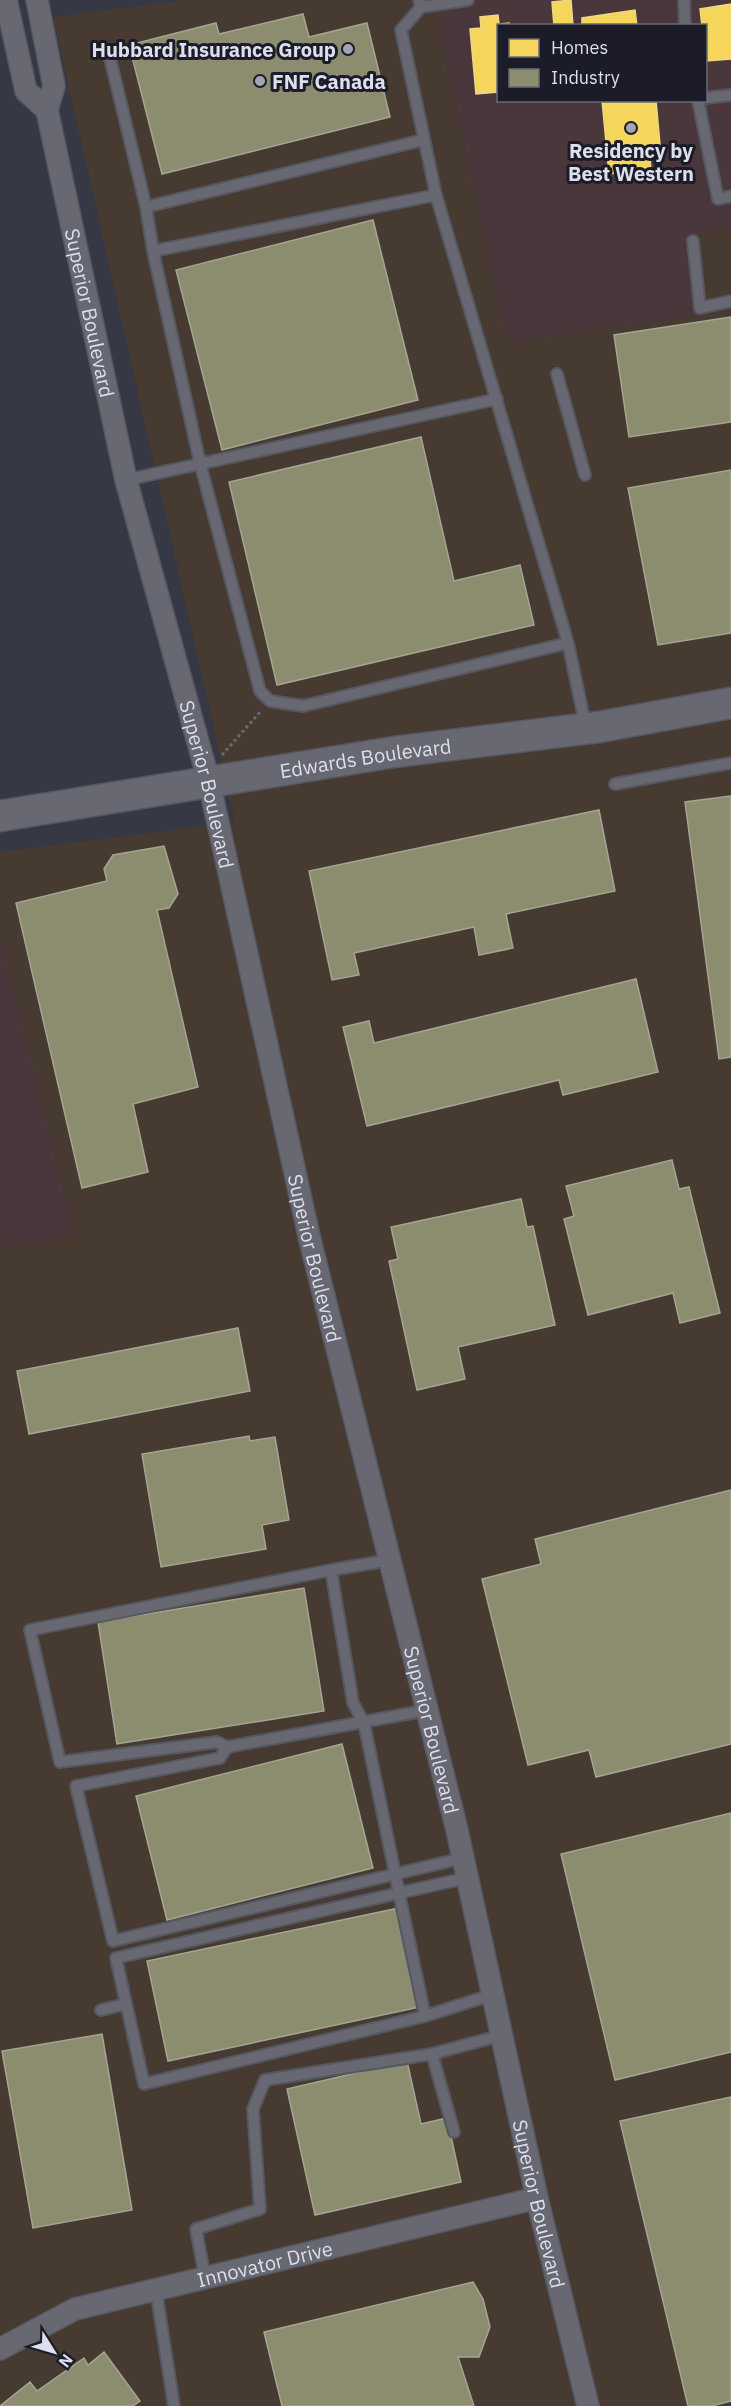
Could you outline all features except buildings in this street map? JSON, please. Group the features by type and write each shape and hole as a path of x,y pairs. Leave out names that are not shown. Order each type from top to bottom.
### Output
{"street":[{"path":"6,0 26,91 47,110"},
{"name":"Superior Boulevard","path":"37,0 54,86 47,110 126,480 209,782 309,1236 428,1710 537,2198 588,2406"},
{"name":"Edwards Boulevard","path":"0,816 394,752 586,728 731,703"},
{"name":"Innovator Drive","path":"0,2349 75,2309 537,2198"}],"lane":[{"path":"468,0 420,3 401,30 436,195 568,643 586,728"},
{"path":"684,0 685,24"},
{"path":"110,58 146,207 153,251 200,463 260,691 270,701 303,706 568,643"},
{"path":"707,98 731,95"},
{"path":"698,102 718,199 731,196"},
{"path":"146,207 423,140"},
{"path":"153,251 436,195"},
{"path":"693,241 700,308 731,301"},
{"path":"557,374 585,475"},
{"path":"126,480 497,399"},
{"path":"615,784 731,763"},
{"path":"390,1560 30,1630 60,1762 217,1742 227,1748 428,1710"},
{"path":"331,1570 353,1703 364,1722 425,2016"},
{"path":"227,1748 220,1758 76,1786 113,1941 395,1876 464,1868"},
{"path":"464,1868 399,1893 116,1959 144,2084 425,2016 491,1995"},
{"path":"100,2010 126,2004"},
{"path":"205,2278 196,2229 260,2210 252,2109 265,2080 432,2054 502,2036"},
{"path":"432,2054 454,2132"},
{"path":"156,2290 174,2406"}],"path":[{"path":"209,782 225,749 270,701"}],"shaded area":[{"path":"186,0 433,0 506,342 699,316 692,237 731,227 731,2406 0,2406 0,1248 76,1236 0,934 0,852 235,822 53,17"},
{"path":"433,0 731,0 731,227 692,237 699,316 506,342"},
{"path":"0,934 76,1236 0,1248"}],"place":[{"name":"Hubbard Insurance Group","path":"348,49"},
{"name":"FNF Canada","path":"260,81"},
{"name":"Residency by Best Western","path":"631,128"}]}
